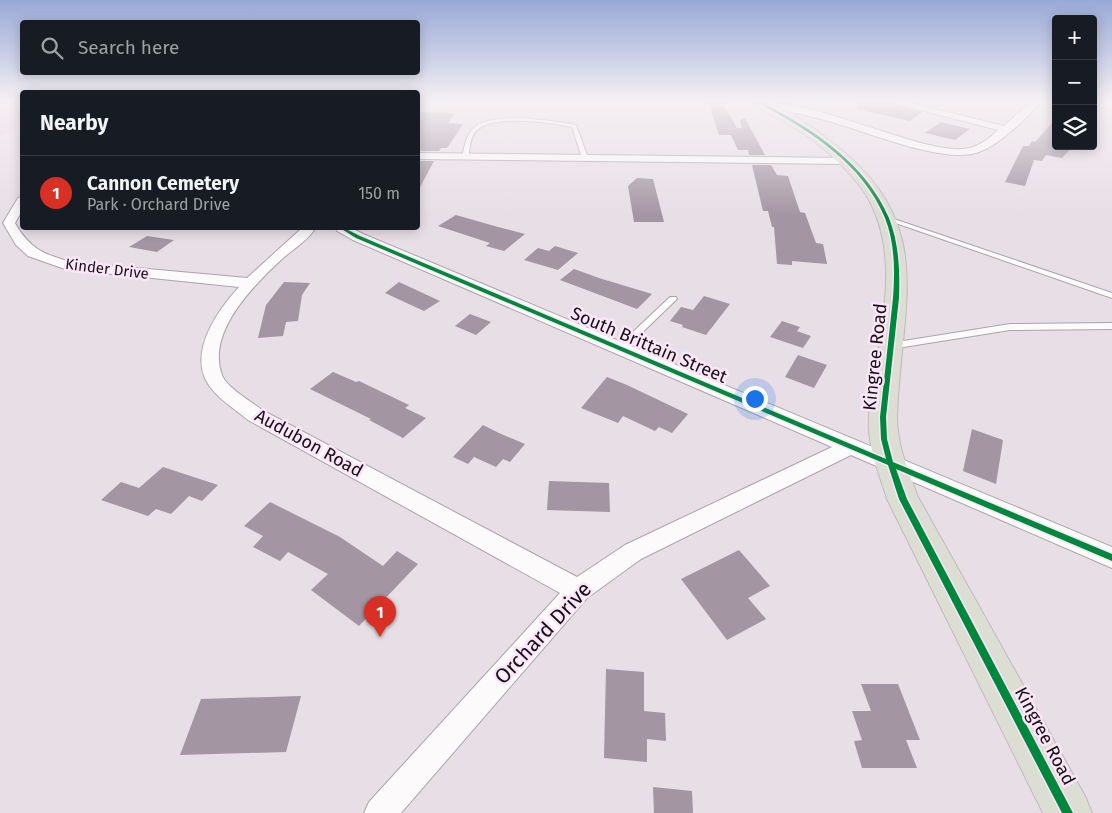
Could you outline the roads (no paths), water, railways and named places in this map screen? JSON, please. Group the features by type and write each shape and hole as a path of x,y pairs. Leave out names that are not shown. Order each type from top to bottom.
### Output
{"main road":[{"name":"Kingree Road","path":"821,140 846,161 866,183 886,218 896,259 896,295 883,405 883,430 890,464 903,499 1068,813"}],"street":[{"path":"908,140 948,151 970,152 978,149 990,140"},
{"path":"420,156 846,161"},
{"name":"Kinder Drive","path":"20,204 8,223 26,250 43,259 70,266 248,283"},
{"name":"Audubon Road","path":"307,230 248,283 214,332 210,358 213,377 229,394 255,414 578,590"},
{"name":"South Brittain Street","path":"346,230 358,237 1112,558"},
{"name":"Orchard Drive","path":"380,813 578,590 633,552 850,447"}],"lane":[{"path":"465,157 470,140"},
{"path":"579,140 585,158"},
{"path":"886,218 1112,296"},
{"path":"620,348 673,299"},
{"path":"890,346 1010,327 1112,326"}],"place":[{"name":"Cannon Cemetery","path":"380,637"}]}
